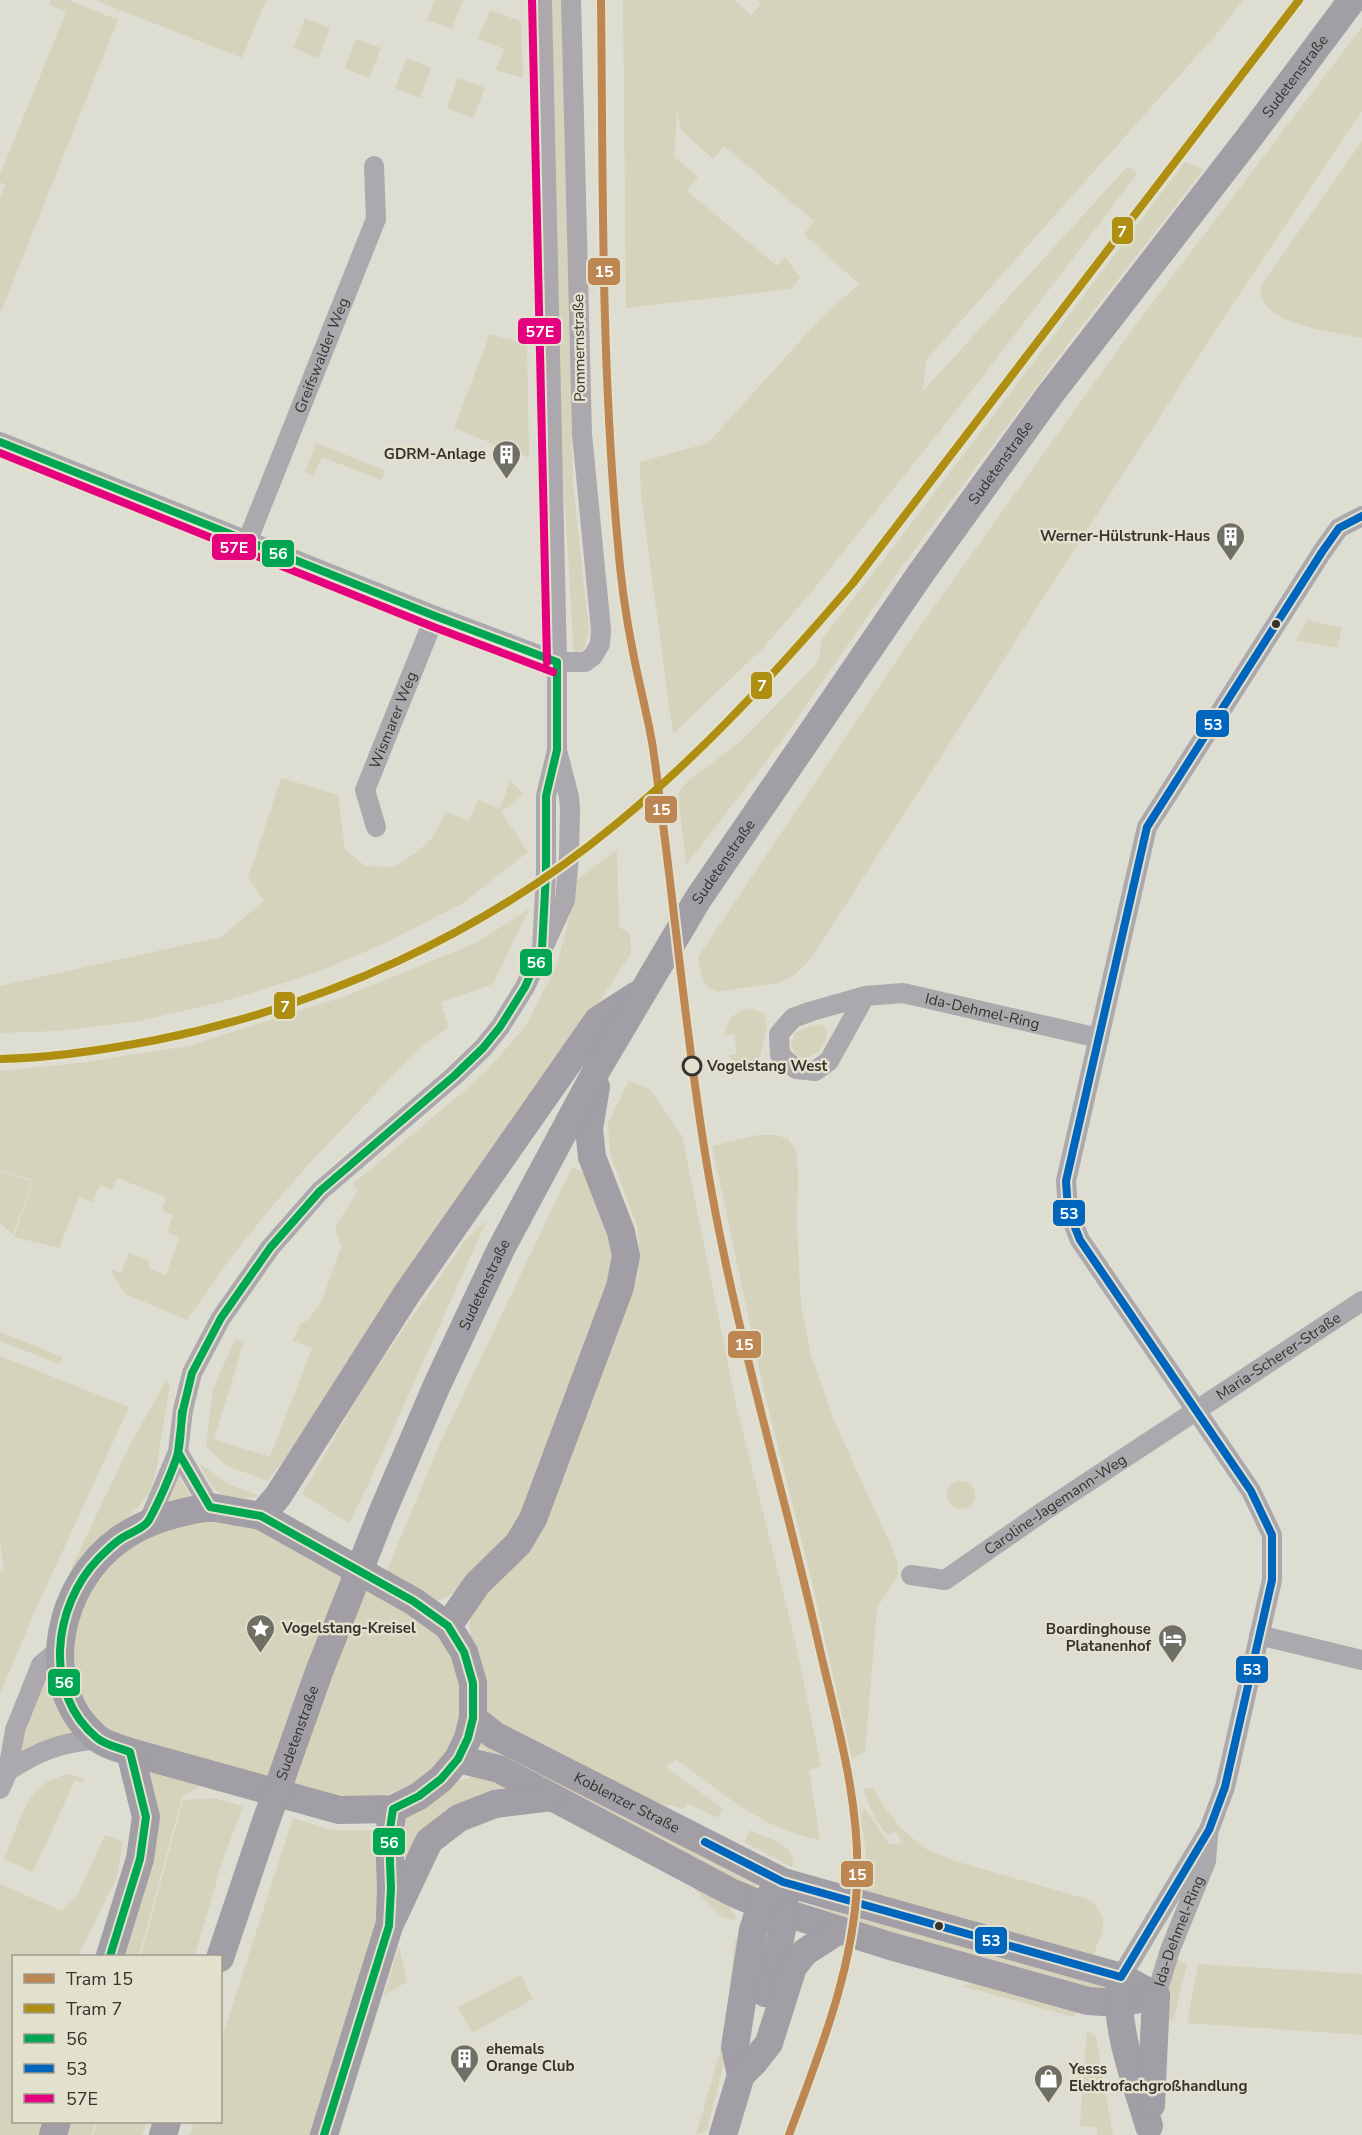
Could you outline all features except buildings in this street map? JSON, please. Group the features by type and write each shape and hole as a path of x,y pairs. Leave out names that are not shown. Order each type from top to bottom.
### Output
{"main road":[{"name":"Sudetenstraße","path":"221,1955 319,1672 382,1513 437,1385 501,1249 599,1066 698,899 895,611 1049,396 1248,139 1352,0"},
{"path":"261,1516 278,1496 406,1295 598,1020 644,990"},
{"path":"448,1626 477,1584 518,1544 533,1519 620,1287 626,1256 621,1232 592,1157 589,1129 599,1066"},
{"path":"210,1507 261,1516 413,1601 448,1626 464,1652 473,1683 473,1718 468,1738 458,1759 441,1779 419,1796 393,1809 339,1810 130,1752 98,1739 80,1719 67,1698 62,1676 60,1649 62,1628 81,1581 98,1559 120,1539 148,1523 178,1512 210,1507"},
{"name":"Koblenzer Straße","path":"473,1718 494,1735 783,1882 1120,1990"},
{"path":"110,1955 140,1859 146,1817 130,1752"},
{"name":"Koblenzer Straße","path":"458,1759 499,1769 731,1892 773,1910 1088,2001 1120,1990"},
{"path":"389,1926 399,1910 429,1841 459,1818 495,1804 551,1797"},
{"path":"324,2135 389,1926 391,1888 388,1836 393,1809"},
{"path":"748,2068 735,2048 753,1930 773,1910 783,1882"},
{"path":"723,2135 748,2068 769,2043 793,1967 805,1952 838,1930"},
{"path":"1120,1990 1156,1996 1150,2130 1124,2037 1120,1990"}],"street":[{"name":"Pommernstraße","path":"148,1523 178,1452 183,1410 192,1373 221,1318 270,1248 320,1191 454,1076 483,1048 500,1027 525,987 565,900 569,856 569,797 557,750 558,662 542,0"},
{"name":"Pommernstraße","path":"558,662 585,662 593,656 600,644 601,630 582,434 571,0"},
{"name":"Greifswalder Weg","path":"247,542 376,219 374,166"},
{"path":"0,443 435,616 558,662"},
{"name":"Ida-Dehmel-Ring","path":"1120,1990 1209,1830 1225,1786 1272,1580 1272,1534 1251,1491 1080,1240 1068,1210 1066,1181 1148,827 1322,552 1339,528 1362,516"},
{"name":"Wismarer Weg","path":"376,827 365,790 435,616"},
{"name":"Ida-Dehmel-Ring","path":"865,996 829,1061 815,1071 796,1069 780,1055 779,1034 793,1018 865,996 903,993 1099,1038"},
{"name":"Maria-Scherer-Straße","path":"1196,1410 1362,1301"},
{"name":"Caroline-Jagemann-Weg","path":"911,1575 945,1580 1196,1410"},
{"path":"178,1452 210,1507"},
{"path":"1259,1635 1362,1660"},
{"path":"4,1780 15,1731 41,1665 60,1649"},
{"path":"4,1780 33,1755 66,1742 98,1739"},
{"name":"Ida-Dehmel-Ring","path":"1156,1996 1170,1950 1206,1861 1209,1830"}],"shaded area":[{"path":"51,0 68,0 118,20 0,314 0,198 5,185 0,182 0,175 66,12 49,4"},
{"path":"95,0 266,0 242,58"},
{"path":"435,0 463,0 452,29 427,20"},
{"path":"552,0 561,0 573,483 589,631 584,649 574,655 559,408"},
{"path":"623,0 734,0 751,15 748,19 761,4 758,0 1243,0 1219,31 926,360 923,391 1128,166 1137,174 984,375 813,590 763,648 673,734 641,496 640,462 708,443 820,319 859,284 804,234 814,221 724,146 713,159 681,130 677,109 674,157 698,177 687,191 777,266 785,257 800,277 791,289 626,308"},
{"path":"490,10 521,21 523,78 496,70 504,49 478,39"},
{"path":"305,18 330,28 318,58 294,48"},
{"path":"1362,27 1362,111 1228,311 810,960 792,977 778,983 717,992 712,989 703,978 698,957 911,639 1140,319"},
{"path":"356,39 381,48 369,78 345,68"},
{"path":"407,58 431,68 420,98 395,88"},
{"path":"458,78 485,88 473,118 447,108"},
{"path":"1362,141 1362,338 1310,328 1284,319 1266,305 1260,287"},
{"path":"1185,162 1204,169 1074,336 898,572 781,742 686,865 678,793 688,781 741,741 818,662 822,639"},
{"path":"490,334 527,344 529,458 454,428"},
{"path":"316,443 386,471 381,480 322,457 313,476 305,472"},
{"path":"1308,620 1342,628 1337,648 1296,640"},
{"path":"281,778 338,795 345,849 365,866 393,867 416,853 432,838 446,812 469,821 478,800 500,809 510,781 524,794 501,812 528,852 463,903 383,944 315,973 222,1002 134,1022 56,1031 0,1033 0,986 221,937 264,901 248,878"},
{"path":"617,850 619,927 630,934 631,953 567,1051 333,1394 268,1481 227,1466 206,1447 213,1389 235,1339 244,1342 214,1439 270,1457 312,1348 293,1341 300,1324 308,1320 321,1303 341,1247 335,1227 358,1191 353,1184 486,1071 525,1027 556,967 569,921 574,882"},
{"path":"529,909 493,984 441,1002 448,1027 415,1052 307,1166 227,1263 187,1320 125,1294 110,1269 121,1273 129,1253 150,1261 148,1268 166,1275 179,1238 167,1232 173,1215 162,1211 166,1197 117,1178 112,1190 100,1185 93,1202 79,1197 59,1248 14,1237 33,1180 0,1171 0,1071 86,1062 188,1046 346,996 476,943"},
{"path":"749,1008 764,1013 767,1027 760,1057 747,1063 740,1063 728,1056 737,1054 734,1034 725,1035 732,1017"},
{"path":"820,1024 826,1028 827,1033 821,1048 804,1059 795,1054 791,1044 795,1033"},
{"path":"629,1081 650,1089 682,1136 735,1399 795,1640 821,1766 809,1770 820,1840 799,1835 761,1818 727,1797 676,1759 666,1767 722,1808 718,1818 687,1803 683,1809 654,1803 500,1729 486,1709 470,1640 470,1616 480,1595 527,1554 543,1531 637,1281 640,1257 637,1226 610,1154 608,1123"},
{"path":"758,1135 776,1135 788,1139 796,1150 801,1305 811,1356 836,1425 897,1559 898,1575 877,1608 865,1752 852,1759 811,1578 764,1390 712,1146"},
{"path":"572,1167 588,1175 613,1237 611,1280 522,1513 506,1538 472,1578 447,1597 434,1602 386,1572 439,1446"},
{"path":"0,1172 32,1181 13,1235 0,1223"},
{"path":"487,1220 349,1523 302,1494 365,1385 466,1239"},
{"path":"0,1332 63,1357 59,1364 0,1341"},
{"path":"0,1356 129,1407 35,1611 0,1694 0,1571 4,1570 0,1540"},
{"path":"165,1382 170,1384 156,1471 150,1492 139,1506 75,1569 71,1568 129,1447"},
{"path":"200,1464 230,1485 260,1496 238,1499 222,1495 210,1484"},
{"path":"178,1474 192,1499 165,1505"},
{"path":"961,1481 971,1485 975,1495 971,1505 961,1509 951,1505 947,1495 951,1485"},
{"name":"Vogelstang-Kreisel","path":"212,1519 249,1525 410,1612 441,1638 460,1678 461,1721 444,1757 420,1781 381,1797 331,1797 127,1741 99,1722 78,1689 71,1659 80,1609 103,1567 134,1542 173,1524"},
{"path":"50,1670 79,1734 49,1738 16,1756"},
{"path":"483,1737 758,1886 752,1887 479,1747"},
{"path":"145,1767 204,1784 182,1797 139,1955 124,1955 153,1864 157,1819"},
{"path":"68,1774 84,1778 83,1783 75,1780 33,1872 4,1859 23,1812 33,1795 49,1782"},
{"path":"473,1777 526,1788 405,1865 398,1865 406,1819 456,1781"},
{"path":"864,1788 873,1789 901,1828 924,1848 952,1860 1090,1900 1101,1914 1103,1921 1102,1933 1093,1956 863,1892 866,1853 860,1812 865,1809 889,1844 899,1844 902,1841 895,1831 888,1836 870,1807"},
{"path":"213,1798 243,1806 223,1859 195,1955 141,1955 183,1800"},
{"path":"293,1818 332,1830 379,1830 382,1903 311,2135 190,2135 194,2123 222,2123 222,2038"},
{"path":"750,1830 786,1848 793,1859 792,1867 744,1842"},
{"path":"105,1835 123,1841 117,1877 78,1955 12,1955 12,2123 44,2123 40,2135 0,2135 0,1884 62,1911 77,1896"},
{"path":"696,1888 730,1908 737,1920 723,1918 695,1890"},
{"path":"818,1904 1108,1985 1105,1992 815,1913"},
{"path":"735,1938 744,1939 726,2055 707,2130 696,2135 720,2052"},
{"path":"399,1946 407,1982 384,1995"},
{"path":"1175,1959 1187,1964 1174,2019 1165,2022 1168,1996"},
{"path":"1198,1964 1362,1974 1362,2035 1187,2023"},
{"path":"521,1975 533,1999 472,2033 458,2007"},
{"path":"984,1982 1078,2010 1074,2017 962,1986"},
{"path":"1087,2030 1096,2037 1113,2135 1097,2135 1097,2127 1080,2126"},
{"path":"73,2123 95,2123 91,2135 68,2135"},
{"path":"97,2123 146,2123 142,2135 93,2135"}],"tram line":[{"name":"15","path":"601,0 605,334 612,467 623,593 653,748 694,1080 724,1256 839,1728 855,1822 857,1884 849,1949 833,2012 789,2135"},
{"name":"7","path":"0,1059 78,1053 156,1040 219,1025 340,986 399,961 511,900 564,864 615,825 679,769 739,709 853,583 1299,0"}],"transit line":[{"name":"57E","path":"532,0 547,662"},
{"name":"56","path":"0,442 435,616 557,662"},
{"name":"57E","path":"0,453 431,626 553,672"},
{"name":"53","path":"705,1842 783,1882 1121,1977 1209,1830 1225,1787 1272,1580 1272,1535 1251,1491 1080,1240 1068,1210 1066,1181 1147,827 1322,552 1339,528 1362,516"},
{"name":"56","path":"324,2135 389,1926 391,1888 389,1836 393,1809 419,1796 441,1779 458,1759 468,1738 473,1718 473,1683 464,1652 448,1626 413,1601 261,1516 210,1507 178,1452 183,1410 192,1373 221,1318 270,1248 320,1191 454,1076 483,1048 500,1027 525,987 542,949 546,873 546,796 557,750 557,662"},
{"name":"56","path":"110,1955 140,1859 146,1817 130,1752 100,1740 79,1719 68,1698 61,1674 60,1649 64,1624 83,1577 99,1558 123,1538 143,1526 153,1513 178,1453 182,1412"}],"place":[{"name":"GDRM-Anlage","path":"507,480"},
{"name":"Werner-Hülstrunk-Haus","path":"1231,562"},
{"name":"Vogelstang West","path":"692,1066"},
{"name":"Vogelstang-Kreisel","path":"261,1654"},
{"name":"Boardinghouse Platanenhof","path":"1172,1664"},
{"name":"ehemals Orange Club","path":"465,2084"},
{"name":"Yesss Elektrofachgroßhandlung","path":"1048,2104"}]}
